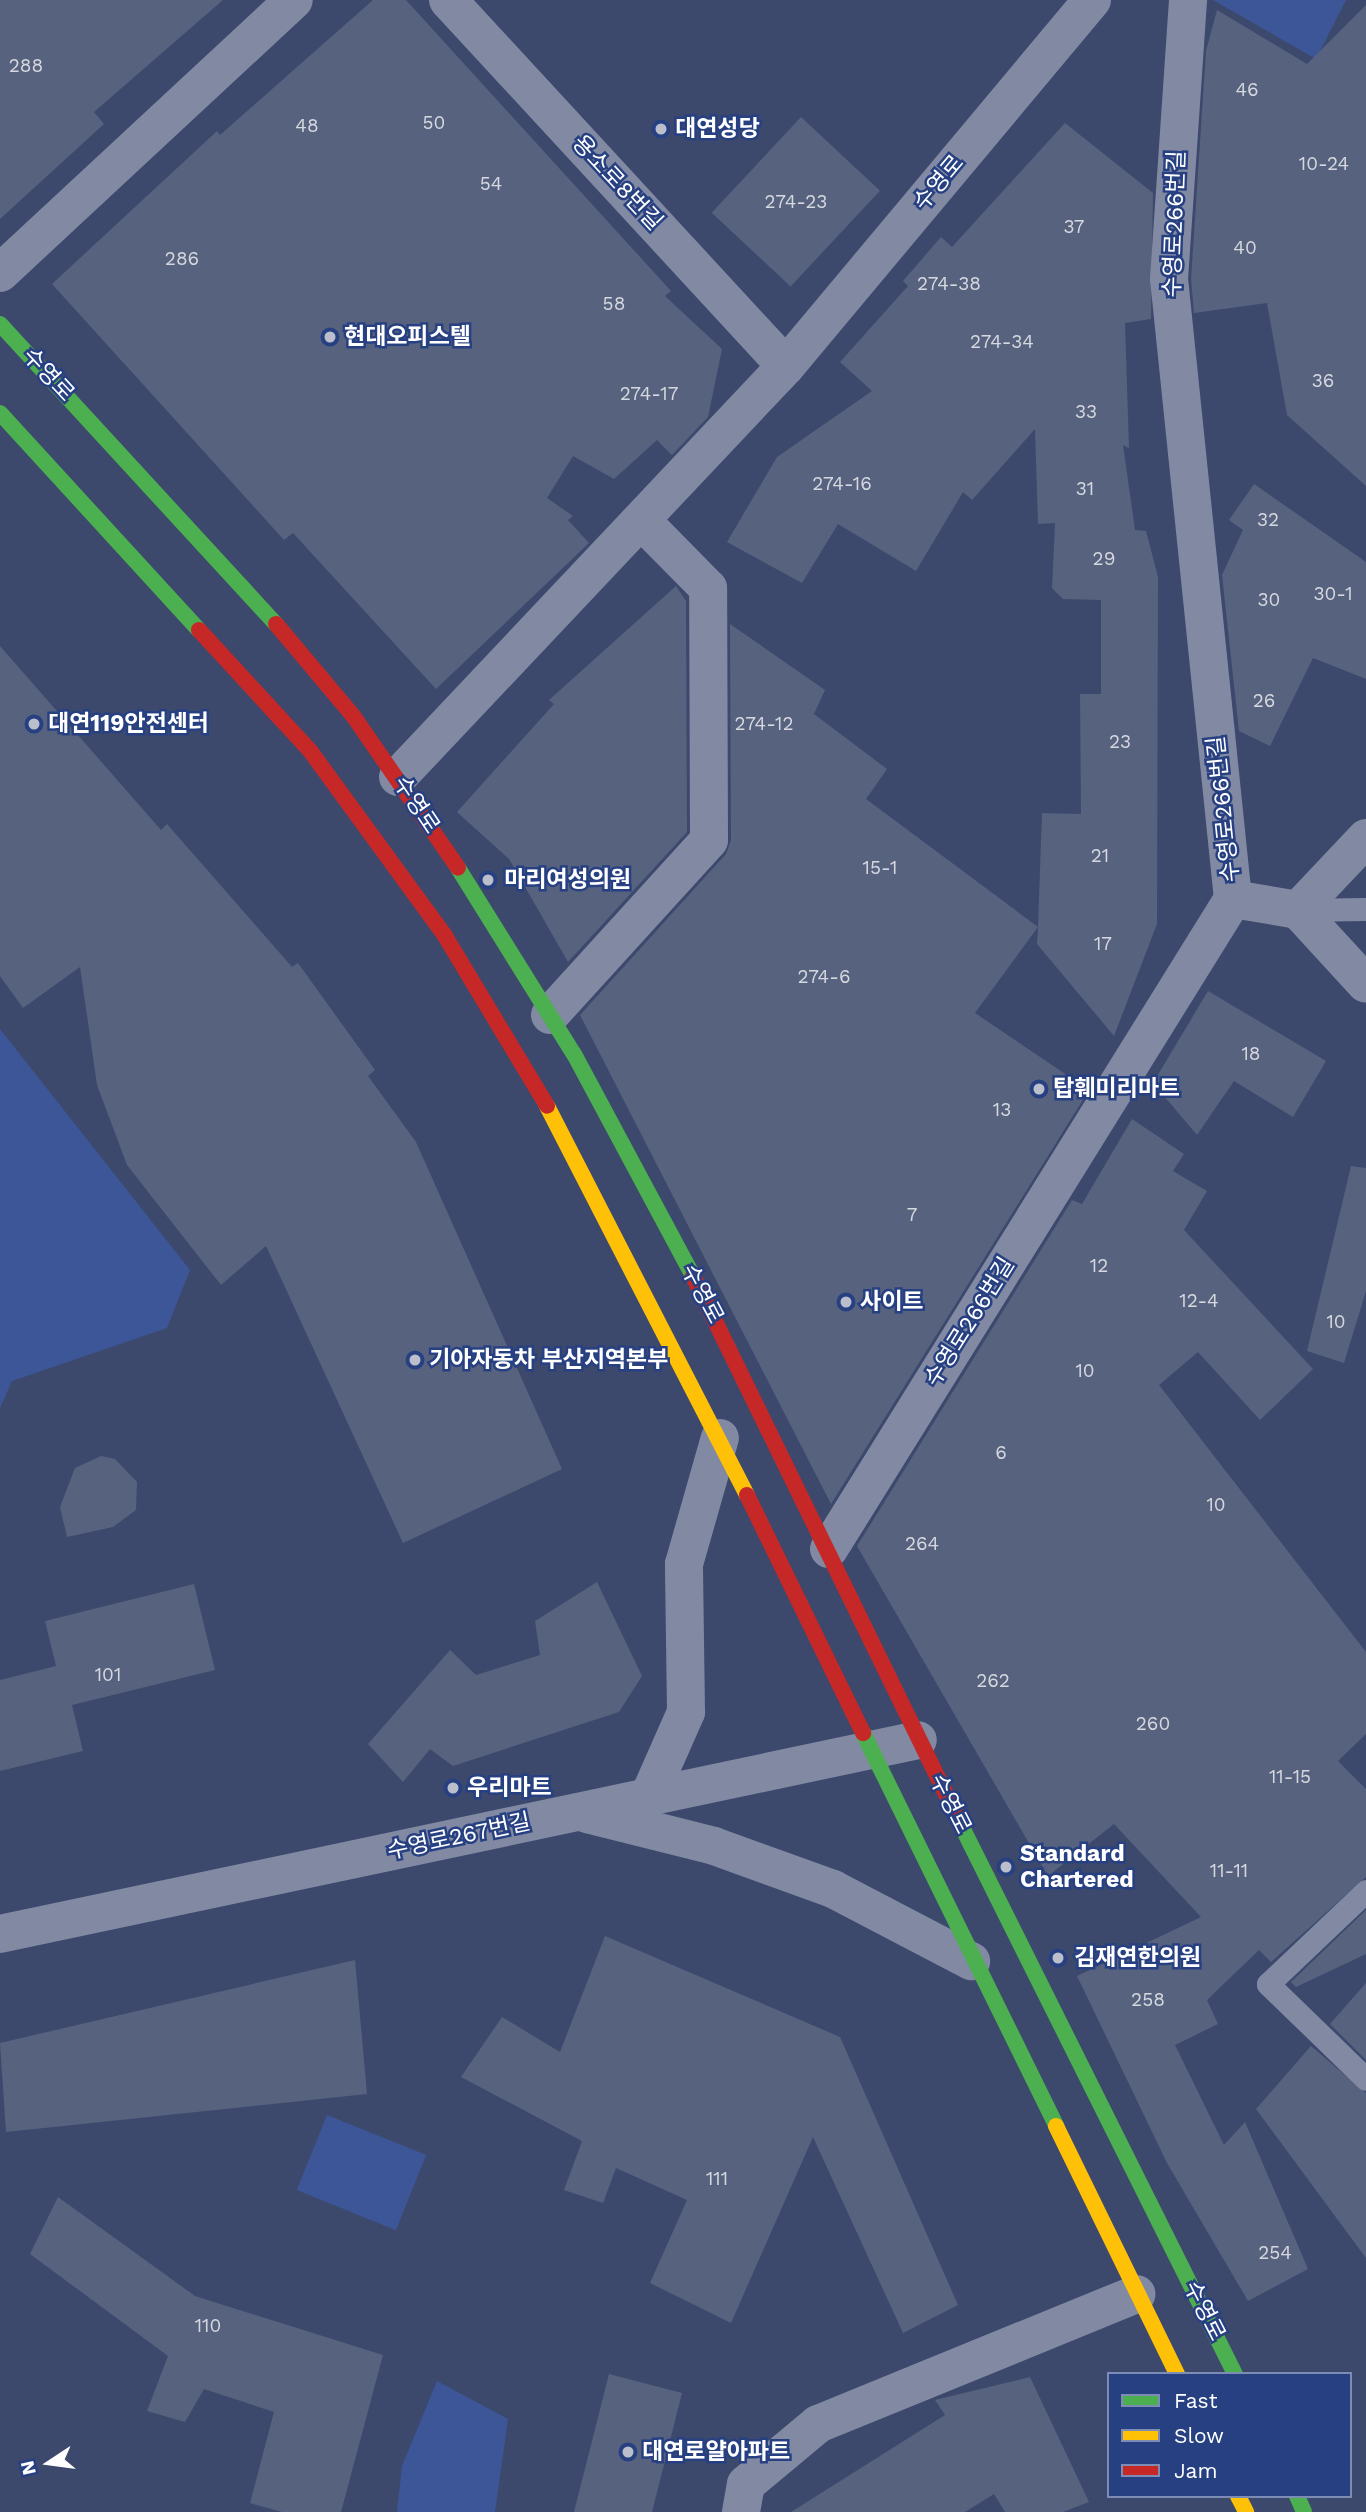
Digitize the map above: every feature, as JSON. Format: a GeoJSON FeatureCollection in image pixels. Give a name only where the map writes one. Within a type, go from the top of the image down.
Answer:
{"type":"FeatureCollection","features":[{"type":"Feature","properties":{"kind":"main road","name":"수영로"},"geometry":{"type":"LineString","coordinates":[[0,324],[278,626],[398,777],[550,1015],[729,1344],[918,1740],[1234,2372]]}},
{"type":"Feature","properties":{"kind":"main road"},"geometry":{"type":"LineString","coordinates":[[0,413],[312,752],[387,851],[522,1059],[720,1438],[867,1750],[1176,2372]]}},
{"type":"Feature","properties":{"kind":"main road"},"geometry":{"type":"LineString","coordinates":[[1288,2512],[1299,2502]]}},
{"type":"Feature","properties":{"kind":"street"},"geometry":{"type":"LineString","coordinates":[[0,273],[294,0]]}},
{"type":"Feature","properties":{"kind":"street","name":"용소로8번길"},"geometry":{"type":"LineString","coordinates":[[448,0],[786,366]]}},
{"type":"Feature","properties":{"kind":"street","name":"수영로"},"geometry":{"type":"LineString","coordinates":[[398,777],[786,366],[1092,0]]}},
{"type":"Feature","properties":{"kind":"street","name":"수영로266번길"},"geometry":{"type":"LineString","coordinates":[[829,1549],[1233,899],[1169,279],[1188,0]]}},
{"type":"Feature","properties":{"kind":"street"},"geometry":{"type":"LineString","coordinates":[[550,1015],[709,840],[708,588],[641,520]]}},
{"type":"Feature","properties":{"kind":"street"},"geometry":{"type":"LineString","coordinates":[[1298,910],[1366,838]]}},
{"type":"Feature","properties":{"kind":"street"},"geometry":{"type":"LineString","coordinates":[[1233,899],[1298,910],[1366,984]]}},
{"type":"Feature","properties":{"kind":"street"},"geometry":{"type":"LineString","coordinates":[[649,1796],[686,1712],[684,1564],[720,1438]]}},
{"type":"Feature","properties":{"kind":"street","name":"수영로267번길"},"geometry":{"type":"LineString","coordinates":[[0,1934],[918,1740]]}},
{"type":"Feature","properties":{"kind":"street"},"geometry":{"type":"LineString","coordinates":[[578,1811],[714,1846],[833,1889],[971,1961]]}},
{"type":"Feature","properties":{"kind":"street"},"geometry":{"type":"LineString","coordinates":[[741,2512],[746,2484],[818,2424],[1137,2294]]}},
{"type":"Feature","properties":{"kind":"lane"},"geometry":{"type":"LineString","coordinates":[[1298,910],[1366,909]]}},
{"type":"Feature","properties":{"kind":"lane"},"geometry":{"type":"LineString","coordinates":[[1366,1891],[1268,1984],[1366,2079]]}},
{"type":"Feature","properties":{"kind":"shaded area"},"geometry":{"type":"Polygon","coordinates":[[[1213,0],[1346,0],[1316,59],[1213,0]]]}},
{"type":"Feature","properties":{"kind":"shaded area"},"geometry":{"type":"Polygon","coordinates":[[[0,1029],[190,1270],[167,1328],[12,1381],[0,1408],[0,1029]]]}},
{"type":"Feature","properties":{"kind":"shaded area"},"geometry":{"type":"Polygon","coordinates":[[[327,2115],[426,2155],[396,2230],[297,2190],[327,2115]]]}},
{"type":"Feature","properties":{"kind":"shaded area"},"geometry":{"type":"Polygon","coordinates":[[[437,2381],[508,2419],[495,2512],[397,2512],[402,2466],[437,2381]]]}},
{"type":"Feature","properties":{"kind":"building"},"geometry":{"type":"Polygon","coordinates":[[[0,0],[223,0],[94,112],[104,124],[0,219],[0,0]]]}},
{"type":"Feature","properties":{"kind":"building"},"geometry":{"type":"Polygon","coordinates":[[[373,0],[406,0],[671,291],[665,296],[722,349],[708,417],[672,455],[657,440],[614,479],[573,456],[547,498],[573,516],[568,520],[589,543],[436,689],[293,533],[284,540],[52,284],[217,131],[220,135],[373,0]]]}},
{"type":"Feature","properties":{"kind":"building"},"geometry":{"type":"Polygon","coordinates":[[[1366,5],[1366,486],[1287,415],[1267,303],[1194,313],[1191,279],[1206,51],[1217,10],[1307,64],[1366,5]]]}},
{"type":"Feature","properties":{"kind":"building"},"geometry":{"type":"Polygon","coordinates":[[[801,117],[880,191],[791,286],[712,213],[801,117]]]}},
{"type":"Feature","properties":{"kind":"building"},"geometry":{"type":"Polygon","coordinates":[[[1065,123],[1153,193],[1151,319],[1125,323],[1129,448],[1123,445],[1135,530],[1146,531],[1158,577],[1157,924],[1114,1036],[1037,944],[1042,813],[1081,814],[1080,694],[1101,694],[1101,600],[1063,599],[1052,588],[1055,523],[1038,524],[1035,429],[972,500],[963,492],[916,571],[838,524],[802,583],[727,542],[777,457],[872,391],[840,362],[908,286],[903,281],[941,237],[952,247],[1065,123]]]}},
{"type":"Feature","properties":{"kind":"building"},"geometry":{"type":"Polygon","coordinates":[[[1254,484],[1366,562],[1366,679],[1313,658],[1270,746],[1239,731],[1222,575],[1243,530],[1229,520],[1254,484]]]}},
{"type":"Feature","properties":{"kind":"building"},"geometry":{"type":"Polygon","coordinates":[[[676,586],[686,601],[687,832],[568,962],[509,859],[457,812],[554,704],[549,700],[676,586]]]}},
{"type":"Feature","properties":{"kind":"building","name":"사이트"},"geometry":{"type":"Polygon","coordinates":[[[730,624],[825,690],[814,714],[887,769],[866,799],[1038,927],[975,1013],[1089,1090],[831,1504],[580,1015],[726,854],[731,840],[730,624]]]}},
{"type":"Feature","properties":{"kind":"building"},"geometry":{"type":"Polygon","coordinates":[[[0,646],[161,830],[167,824],[292,967],[298,963],[375,1070],[368,1076],[416,1142],[562,1469],[403,1543],[266,1246],[221,1285],[127,1165],[97,1085],[80,967],[23,1008],[0,976],[0,646]]]}},
{"type":"Feature","properties":{"kind":"building"},"geometry":{"type":"Polygon","coordinates":[[[1208,991],[1326,1061],[1293,1117],[1234,1081],[1197,1135],[1153,1083],[1208,991]]]}},
{"type":"Feature","properties":{"kind":"building"},"geometry":{"type":"Polygon","coordinates":[[[1132,1119],[1184,1154],[1173,1171],[1207,1191],[1184,1230],[1313,1369],[1260,1420],[1198,1352],[1159,1385],[1366,1652],[1366,1734],[1338,1761],[1366,1789],[1366,1877],[1271,1962],[1259,1950],[1207,2000],[1218,2024],[1175,2045],[1224,2145],[1245,2122],[1308,2269],[1248,2301],[1167,2163],[1077,1976],[1201,1917],[1114,1824],[1048,1876],[857,1546],[1072,1200],[1082,1204],[1132,1119]]]}},
{"type":"Feature","properties":{"kind":"building"},"geometry":{"type":"Polygon","coordinates":[[[1351,1166],[1366,1168],[1366,1291],[1344,1363],[1307,1351],[1351,1166]]]}},
{"type":"Feature","properties":{"kind":"building"},"geometry":{"type":"Polygon","coordinates":[[[101,1456],[115,1459],[137,1482],[136,1510],[113,1527],[67,1537],[60,1507],[75,1468],[101,1456]]]}},
{"type":"Feature","properties":{"kind":"building"},"geometry":{"type":"Polygon","coordinates":[[[597,1582],[642,1676],[619,1712],[453,1766],[430,1749],[403,1782],[368,1744],[450,1650],[476,1675],[540,1655],[535,1621],[597,1582]]]}},
{"type":"Feature","properties":{"kind":"building"},"geometry":{"type":"Polygon","coordinates":[[[194,1584],[215,1670],[72,1705],[83,1751],[0,1771],[0,1680],[56,1666],[45,1621],[194,1584]]]}},
{"type":"Feature","properties":{"kind":"building"},"geometry":{"type":"Polygon","coordinates":[[[1366,1910],[1366,1954],[1296,1987],[1291,1982],[1366,1910]]]}},
{"type":"Feature","properties":{"kind":"building"},"geometry":{"type":"Polygon","coordinates":[[[605,1936],[840,2037],[958,2305],[903,2333],[813,2137],[731,2323],[650,2283],[687,2200],[616,2168],[603,2203],[564,2190],[582,2141],[461,2077],[502,2017],[560,2052],[605,1936]]]}},
{"type":"Feature","properties":{"kind":"building"},"geometry":{"type":"Polygon","coordinates":[[[355,1960],[367,2094],[6,2132],[0,2043],[355,1960]]]}},
{"type":"Feature","properties":{"kind":"building"},"geometry":{"type":"Polygon","coordinates":[[[1366,1983],[1366,2060],[1330,2024],[1366,1983]]]}},
{"type":"Feature","properties":{"kind":"building"},"geometry":{"type":"Polygon","coordinates":[[[1311,2046],[1366,2093],[1366,2258],[1256,2109],[1311,2046]]]}},
{"type":"Feature","properties":{"kind":"building"},"geometry":{"type":"Polygon","coordinates":[[[58,2197],[195,2296],[383,2355],[341,2512],[282,2512],[250,2503],[274,2412],[204,2389],[185,2422],[147,2411],[168,2356],[30,2254],[58,2197]]]}},
{"type":"Feature","properties":{"kind":"building","name":"대연로얄아파트"},"geometry":{"type":"Polygon","coordinates":[[[609,2374],[682,2393],[652,2512],[574,2512],[609,2374]]]}},
{"type":"Feature","properties":{"kind":"building"},"geometry":{"type":"Polygon","coordinates":[[[1030,2377],[1089,2502],[1063,2512],[1005,2512],[994,2494],[965,2512],[791,2512],[945,2415],[935,2400],[1030,2377]]]}},
{"type":"Feature","properties":{"kind":"traffic: fast"},"geometry":{"type":"LineString","coordinates":[[0,324],[276,624]]}},
{"type":"Feature","properties":{"kind":"traffic: fast"},"geometry":{"type":"LineString","coordinates":[[0,413],[199,630]]}},
{"type":"Feature","properties":{"kind":"traffic: fast"},"geometry":{"type":"LineString","coordinates":[[458,868],[574,1054],[693,1276]]}},
{"type":"Feature","properties":{"kind":"traffic: fast"},"geometry":{"type":"LineString","coordinates":[[863,1733],[1056,2126]]}},
{"type":"Feature","properties":{"kind":"traffic: fast"},"geometry":{"type":"LineString","coordinates":[[959,1821],[1234,2372]]}},
{"type":"Feature","properties":{"kind":"traffic: fast"},"geometry":{"type":"LineString","coordinates":[[1298,2498],[1304,2512]]}},
{"type":"Feature","properties":{"kind":"traffic: slow"},"geometry":{"type":"LineString","coordinates":[[547,1106],[747,1495]]}},
{"type":"Feature","properties":{"kind":"traffic: slow"},"geometry":{"type":"LineString","coordinates":[[1056,2126],[1176,2372]]}},
{"type":"Feature","properties":{"kind":"traffic: slow"},"geometry":{"type":"LineString","coordinates":[[1239,2498],[1246,2512]]}},
{"type":"Feature","properties":{"kind":"traffic: jam"},"geometry":{"type":"LineString","coordinates":[[276,624],[354,717],[458,868]]}},
{"type":"Feature","properties":{"kind":"traffic: jam"},"geometry":{"type":"LineString","coordinates":[[199,630],[311,752],[445,936],[547,1106]]}},
{"type":"Feature","properties":{"kind":"traffic: jam"},"geometry":{"type":"LineString","coordinates":[[693,1276],[959,1821]]}},
{"type":"Feature","properties":{"kind":"traffic: jam"},"geometry":{"type":"LineString","coordinates":[[747,1495],[863,1733]]}},
{"type":"Feature","properties":{"kind":"place","name":"대연성당"},"geometry":{"type":"Point","coordinates":[661,129]}},
{"type":"Feature","properties":{"kind":"place","name":"현대오피스텔"},"geometry":{"type":"Point","coordinates":[330,337]}},
{"type":"Feature","properties":{"kind":"place","name":"대연119안전센터"},"geometry":{"type":"Point","coordinates":[34,724]}},
{"type":"Feature","properties":{"kind":"place","name":"마리여성의원"},"geometry":{"type":"Point","coordinates":[488,880]}},
{"type":"Feature","properties":{"kind":"place","name":"탑훼미리마트"},"geometry":{"type":"Point","coordinates":[1039,1089]}},
{"type":"Feature","properties":{"kind":"place","name":"사이트"},"geometry":{"type":"Point","coordinates":[846,1302]}},
{"type":"Feature","properties":{"kind":"place","name":"기아자동차 부산지역본부"},"geometry":{"type":"Point","coordinates":[415,1360]}},
{"type":"Feature","properties":{"kind":"place","name":"우리마트"},"geometry":{"type":"Point","coordinates":[453,1788]}},
{"type":"Feature","properties":{"kind":"place","name":"Standard Chartered"},"geometry":{"type":"Point","coordinates":[1006,1867]}},
{"type":"Feature","properties":{"kind":"place","name":"김재연한의원"},"geometry":{"type":"Point","coordinates":[1058,1958]}},
{"type":"Feature","properties":{"kind":"place","name":"대연로얄아파트"},"geometry":{"type":"Point","coordinates":[628,2452]}}]}
